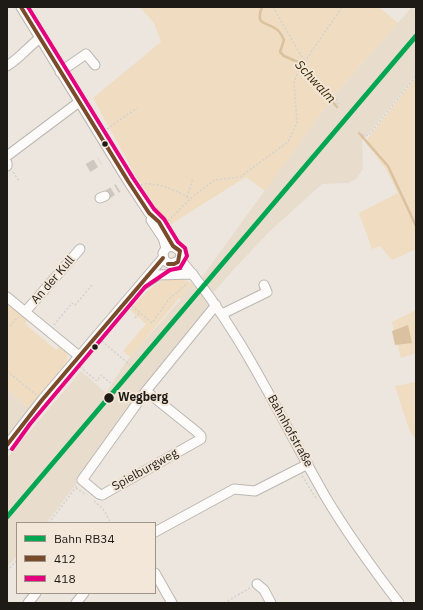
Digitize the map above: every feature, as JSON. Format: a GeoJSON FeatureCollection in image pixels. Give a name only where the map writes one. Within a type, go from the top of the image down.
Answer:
{"type":"FeatureCollection","features":[{"type":"Feature","properties":{"kind":"street","name":"Bahnhofstraße"},"geometry":{"type":"LineString","coordinates":[[21,7],[132,189],[149,213],[163,226],[170,247]]}},
{"type":"Feature","properties":{"kind":"street"},"geometry":{"type":"LineString","coordinates":[[7,66],[21,57],[25,49],[40,38]]}},
{"type":"Feature","properties":{"kind":"street"},"geometry":{"type":"LineString","coordinates":[[60,72],[86,54],[95,65]]}},
{"type":"Feature","properties":{"kind":"street"},"geometry":{"type":"LineString","coordinates":[[7,156],[79,102]]}},
{"type":"Feature","properties":{"kind":"street","name":"Bahnhofstraße"},"geometry":{"type":"LineString","coordinates":[[149,213],[151,220],[162,238],[170,247],[180,251],[180,259],[222,314],[272,397],[335,513],[395,602]]}},
{"type":"Feature","properties":{"kind":"street"},"geometry":{"type":"LineString","coordinates":[[165,261],[163,253],[170,247]]}},
{"type":"Feature","properties":{"kind":"street","name":"An der Kull"},"geometry":{"type":"LineString","coordinates":[[24,311],[80,249]]}},
{"type":"Feature","properties":{"kind":"street"},"geometry":{"type":"LineString","coordinates":[[165,261],[176,263],[180,259]]}},
{"type":"Feature","properties":{"kind":"street"},"geometry":{"type":"LineString","coordinates":[[7,445],[42,400],[140,283],[165,261]]}},
{"type":"Feature","properties":{"kind":"street"},"geometry":{"type":"LineString","coordinates":[[128,298],[143,284],[158,275],[194,276]]}},
{"type":"Feature","properties":{"kind":"street"},"geometry":{"type":"LineString","coordinates":[[222,314],[267,292],[264,285]]}},
{"type":"Feature","properties":{"kind":"street","name":"An der Kull"},"geometry":{"type":"LineString","coordinates":[[7,297],[49,331],[76,359]]}},
{"type":"Feature","properties":{"kind":"street","name":"Spielburgweg"},"geometry":{"type":"LineString","coordinates":[[146,391],[197,432],[201,438],[102,495],[99,494],[82,480],[146,391],[216,305]]}},
{"type":"Feature","properties":{"kind":"street"},"geometry":{"type":"LineString","coordinates":[[156,531],[234,489],[242,488],[249,491],[260,489],[308,464]]}},
{"type":"Feature","properties":{"kind":"street"},"geometry":{"type":"LineString","coordinates":[[156,575],[172,603]]}},
{"type":"Feature","properties":{"kind":"street"},"geometry":{"type":"LineString","coordinates":[[256,584],[264,590],[271,603]]}},
{"type":"Feature","properties":{"kind":"street"},"geometry":{"type":"LineString","coordinates":[[28,603],[35,594]]}},
{"type":"Feature","properties":{"kind":"street"},"geometry":{"type":"LineString","coordinates":[[76,603],[83,594]]}},
{"type":"Feature","properties":{"kind":"path"},"geometry":{"type":"LineString","coordinates":[[273,7],[303,62],[337,100],[338,107]]}},
{"type":"Feature","properties":{"kind":"path"},"geometry":{"type":"LineString","coordinates":[[163,226],[190,199],[214,180],[240,177],[288,142],[296,123],[294,82],[298,70],[342,7]]}},
{"type":"Feature","properties":{"kind":"path"},"geometry":{"type":"LineString","coordinates":[[359,132],[365,136],[369,135],[416,76]]}},
{"type":"Feature","properties":{"kind":"path"},"geometry":{"type":"LineString","coordinates":[[98,134],[137,108]]}},
{"type":"Feature","properties":{"kind":"path"},"geometry":{"type":"LineString","coordinates":[[8,166],[19,180]]}},
{"type":"Feature","properties":{"kind":"path"},"geometry":{"type":"LineString","coordinates":[[187,197],[192,178]]}},
{"type":"Feature","properties":{"kind":"path"},"geometry":{"type":"LineString","coordinates":[[132,189],[144,184],[162,186],[190,199]]}},
{"type":"Feature","properties":{"kind":"path"},"geometry":{"type":"LineString","coordinates":[[128,298],[152,323],[169,299],[194,276]]}},
{"type":"Feature","properties":{"kind":"path"},"geometry":{"type":"LineString","coordinates":[[49,331],[72,303],[75,305],[93,284]]}},
{"type":"Feature","properties":{"kind":"path"},"geometry":{"type":"LineString","coordinates":[[7,329],[24,311]]}},
{"type":"Feature","properties":{"kind":"path"},"geometry":{"type":"LineString","coordinates":[[135,318],[140,312]]}},
{"type":"Feature","properties":{"kind":"path"},"geometry":{"type":"LineString","coordinates":[[96,336],[130,364]]}},
{"type":"Feature","properties":{"kind":"path"},"geometry":{"type":"LineString","coordinates":[[76,359],[96,381],[101,375],[113,384]]}},
{"type":"Feature","properties":{"kind":"path"},"geometry":{"type":"LineString","coordinates":[[7,371],[42,400]]}},
{"type":"Feature","properties":{"kind":"path"},"geometry":{"type":"LineString","coordinates":[[50,522],[76,488],[87,496]]}},
{"type":"Feature","properties":{"kind":"path"},"geometry":{"type":"LineString","coordinates":[[93,501],[103,509],[110,522]]}},
{"type":"Feature","properties":{"kind":"path"},"geometry":{"type":"LineString","coordinates":[[7,571],[16,561]]}},
{"type":"Feature","properties":{"kind":"path"},"geometry":{"type":"LineString","coordinates":[[224,603],[256,584]]}},
{"type":"Feature","properties":{"kind":"shaded area"},"geometry":{"type":"Polygon","coordinates":[[[140,7],[379,7],[398,23],[334,95],[265,191],[246,177],[168,226],[136,176],[93,98],[161,42],[154,23],[140,7]]]}},
{"type":"Feature","properties":{"kind":"shaded area"},"geometry":{"type":"Polygon","coordinates":[[[412,7],[416,11],[416,75],[362,142],[363,169],[356,179],[348,183],[322,184],[269,232],[235,268],[206,301],[211,307],[47,522],[16,522],[16,557],[7,567],[7,458],[81,371],[106,393],[127,360],[181,299],[178,298],[192,283],[194,286],[202,277],[334,95],[412,7]]]}},
{"type":"Feature","properties":{"kind":"shaded area"},"geometry":{"type":"Polygon","coordinates":[[[416,77],[416,249],[392,260],[380,246],[372,249],[359,213],[398,193],[386,169],[365,142],[416,77]]]}},
{"type":"Feature","properties":{"kind":"shaded area"},"geometry":{"type":"Polygon","coordinates":[[[173,278],[182,279],[192,283],[130,357],[123,351],[146,324],[130,310],[154,286],[160,282],[173,278]]]}},
{"type":"Feature","properties":{"kind":"shaded area"},"geometry":{"type":"Polygon","coordinates":[[[7,301],[28,319],[25,324],[56,350],[60,346],[67,355],[67,362],[29,408],[7,389],[7,301]]]}},
{"type":"Feature","properties":{"kind":"shaded area"},"geometry":{"type":"Polygon","coordinates":[[[416,310],[416,353],[401,358],[392,322],[416,310]]]}},
{"type":"Feature","properties":{"kind":"shaded area"},"geometry":{"type":"Polygon","coordinates":[[[408,325],[412,343],[395,345],[392,331],[408,325]]]}},
{"type":"Feature","properties":{"kind":"shaded area"},"geometry":{"type":"Polygon","coordinates":[[[416,382],[416,440],[409,429],[395,386],[416,382]]]}},
{"type":"Feature","properties":{"kind":"shaded area"},"geometry":{"type":"Polygon","coordinates":[[[7,389],[29,408],[7,436],[7,389]]]}},
{"type":"Feature","properties":{"kind":"waterway","name":"Schwalm"},"geometry":{"type":"LineString","coordinates":[[262,7],[260,20],[277,30],[284,40],[280,52],[284,56],[298,62],[337,107]]}},
{"type":"Feature","properties":{"kind":"waterway","name":"Schwalm"},"geometry":{"type":"LineString","coordinates":[[359,133],[388,166],[416,226]]}},
{"type":"Feature","properties":{"kind":"tunnel"},"geometry":{"type":"LineString","coordinates":[[88,168],[100,161]]}},
{"type":"Feature","properties":{"kind":"tunnel"},"geometry":{"type":"LineString","coordinates":[[105,196],[118,188]]}},
{"type":"Feature","properties":{"kind":"rail line","name":"RB34"},"geometry":{"type":"LineString","coordinates":[[7,517],[416,36]]}},
{"type":"Feature","properties":{"kind":"transit line","name":"412"},"geometry":{"type":"LineString","coordinates":[[21,7],[128,181],[149,213],[159,222],[173,246],[180,251],[178,262],[168,264]]}},
{"type":"Feature","properties":{"kind":"transit line","name":"418"},"geometry":{"type":"LineString","coordinates":[[12,449],[30,424],[145,287],[170,270],[180,268],[187,256],[185,248],[178,242],[164,219],[154,209],[133,178],[28,7]]}},
{"type":"Feature","properties":{"kind":"transit line","name":"412"},"geometry":{"type":"LineString","coordinates":[[7,445],[42,400],[163,258]]}},
{"type":"Feature","properties":{"kind":"place","name":"Wegberg"},"geometry":{"type":"Point","coordinates":[109,398]}}]}
